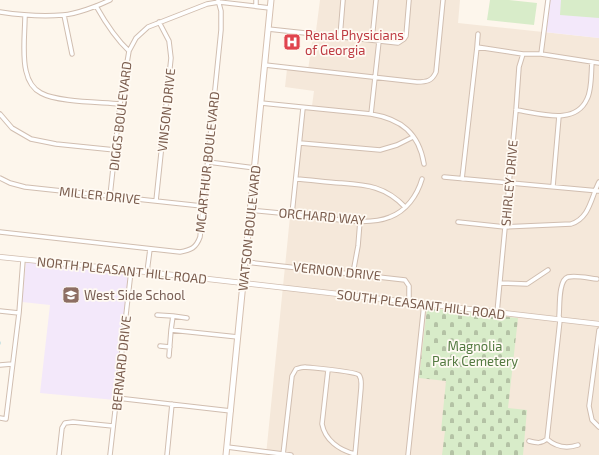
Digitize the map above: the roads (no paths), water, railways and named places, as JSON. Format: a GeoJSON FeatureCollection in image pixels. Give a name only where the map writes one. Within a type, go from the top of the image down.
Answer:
{"type":"FeatureCollection","features":[{"type":"Feature","properties":{"kind":"main road","name":"WATSON BOULEVARD"},"geometry":{"type":"LineString","coordinates":[[226,455],[271,0]]}},
{"type":"Feature","properties":{"kind":"street"},"geometry":{"type":"LineString","coordinates":[[0,12],[24,15],[64,16],[110,0]]}},
{"type":"Feature","properties":{"kind":"street"},"geometry":{"type":"LineString","coordinates":[[256,0],[256,6]]}},
{"type":"Feature","properties":{"kind":"street"},"geometry":{"type":"LineString","coordinates":[[340,37],[344,0]]}},
{"type":"Feature","properties":{"kind":"street"},"geometry":{"type":"LineString","coordinates":[[372,40],[376,0]]}},
{"type":"Feature","properties":{"kind":"street"},"geometry":{"type":"LineString","coordinates":[[268,29],[394,43],[401,42],[406,36],[409,0]]}},
{"type":"Feature","properties":{"kind":"street"},"geometry":{"type":"LineString","coordinates":[[265,65],[426,82],[434,78],[436,72],[443,0]]}},
{"type":"Feature","properties":{"kind":"street"},"geometry":{"type":"LineString","coordinates":[[541,54],[548,0]]}},
{"type":"Feature","properties":{"kind":"street","name":"DIGGS BOULEVARD"},"geometry":{"type":"LineString","coordinates":[[110,196],[120,104],[128,51],[136,38],[144,30],[159,22],[197,7],[218,1],[270,8]]}},
{"type":"Feature","properties":{"kind":"street","name":"MCARTHUR BOULEVARD"},"geometry":{"type":"LineString","coordinates":[[0,232],[180,252],[189,250],[197,245],[200,237],[221,30],[221,11],[218,1]]}},
{"type":"Feature","properties":{"kind":"street"},"geometry":{"type":"LineString","coordinates":[[96,6],[104,21],[120,43],[128,51]]}},
{"type":"Feature","properties":{"kind":"street"},"geometry":{"type":"LineString","coordinates":[[24,15],[26,70],[30,83],[35,88],[40,92],[54,98],[120,104]]}},
{"type":"Feature","properties":{"kind":"street"},"geometry":{"type":"LineString","coordinates":[[64,16],[72,54]]}},
{"type":"Feature","properties":{"kind":"street","name":"VINSON DRIVE"},"geometry":{"type":"LineString","coordinates":[[156,201],[171,58],[169,41],[159,22]]}},
{"type":"Feature","properties":{"kind":"street"},"geometry":{"type":"LineString","coordinates":[[462,179],[478,47],[478,34]]}},
{"type":"Feature","properties":{"kind":"street"},"geometry":{"type":"LineString","coordinates":[[371,114],[378,41]]}},
{"type":"Feature","properties":{"kind":"street"},"geometry":{"type":"LineString","coordinates":[[478,47],[522,54],[541,54],[599,63]]}},
{"type":"Feature","properties":{"kind":"street","name":"SHIRLEY DRIVE"},"geometry":{"type":"LineString","coordinates":[[497,313],[519,67],[522,54]]}},
{"type":"Feature","properties":{"kind":"street"},"geometry":{"type":"LineString","coordinates":[[516,110],[559,116],[571,115],[579,110],[584,104],[589,93],[592,62]]}},
{"type":"Feature","properties":{"kind":"street"},"geometry":{"type":"LineString","coordinates":[[261,103],[388,117],[405,128],[413,137],[420,149],[424,164]]}},
{"type":"Feature","properties":{"kind":"street"},"geometry":{"type":"LineString","coordinates":[[292,214],[303,108]]}},
{"type":"Feature","properties":{"kind":"street"},"geometry":{"type":"LineString","coordinates":[[0,114],[12,128],[31,139],[56,144],[115,150]]}},
{"type":"Feature","properties":{"kind":"street"},"geometry":{"type":"LineString","coordinates":[[552,186],[559,116]]}},
{"type":"Feature","properties":{"kind":"street"},"geometry":{"type":"LineString","coordinates":[[300,143],[380,150],[397,145],[413,137]]}},
{"type":"Feature","properties":{"kind":"street"},"geometry":{"type":"LineString","coordinates":[[208,162],[255,168]]}},
{"type":"Feature","properties":{"kind":"street"},"geometry":{"type":"LineString","coordinates":[[444,177],[597,190]]}},
{"type":"Feature","properties":{"kind":"street","name":"MILLER DRIVE"},"geometry":{"type":"LineString","coordinates":[[0,178],[10,183],[25,187],[202,206]]}},
{"type":"Feature","properties":{"kind":"street"},"geometry":{"type":"LineString","coordinates":[[296,179],[370,185],[389,193],[398,199],[405,207]]}},
{"type":"Feature","properties":{"kind":"street","name":"ORCHARD WAY"},"geometry":{"type":"LineString","coordinates":[[250,210],[344,220],[374,221],[396,215],[414,198],[422,179]]}},
{"type":"Feature","properties":{"kind":"street"},"geometry":{"type":"LineString","coordinates":[[458,222],[505,227],[572,224],[583,217],[588,210],[599,182]]}},
{"type":"Feature","properties":{"kind":"street"},"geometry":{"type":"LineString","coordinates":[[353,273],[358,246],[360,221]]}},
{"type":"Feature","properties":{"kind":"street"},"geometry":{"type":"LineString","coordinates":[[147,272],[150,249]]}},
{"type":"Feature","properties":{"kind":"street","name":"NORTH PLEASANT HILL ROAD"},"geometry":{"type":"LineString","coordinates":[[0,258],[243,283]]}},
{"type":"Feature","properties":{"kind":"street"},"geometry":{"type":"LineString","coordinates":[[0,418],[6,419],[19,313],[23,260]]}},
{"type":"Feature","properties":{"kind":"street","name":"VERNON DRIVE"},"geometry":{"type":"LineString","coordinates":[[246,262],[405,280],[409,286],[409,301]]}},
{"type":"Feature","properties":{"kind":"street"},"geometry":{"type":"LineString","coordinates":[[500,283],[527,284],[548,270]]}},
{"type":"Feature","properties":{"kind":"street","name":"BERNARD DRIVE"},"geometry":{"type":"LineString","coordinates":[[110,455],[131,271]]}},
{"type":"Feature","properties":{"kind":"street"},"geometry":{"type":"LineString","coordinates":[[547,439],[560,320],[560,296],[563,281],[566,278],[574,277],[597,279]]}},
{"type":"Feature","properties":{"kind":"street","name":"SOUTH PLEASANT HILL ROAD"},"geometry":{"type":"LineString","coordinates":[[243,283],[599,324]]}},
{"type":"Feature","properties":{"kind":"street"},"geometry":{"type":"LineString","coordinates":[[408,455],[424,304]]}},
{"type":"Feature","properties":{"kind":"street"},"geometry":{"type":"LineString","coordinates":[[0,311],[19,313]]}},
{"type":"Feature","properties":{"kind":"street"},"geometry":{"type":"LineString","coordinates":[[157,315],[187,318]]}},
{"type":"Feature","properties":{"kind":"street"},"geometry":{"type":"LineString","coordinates":[[169,356],[173,316]]}},
{"type":"Feature","properties":{"kind":"street"},"geometry":{"type":"LineString","coordinates":[[171,330],[238,337]]}},
{"type":"Feature","properties":{"kind":"street"},"geometry":{"type":"LineString","coordinates":[[599,330],[589,406],[592,420],[599,427]]}},
{"type":"Feature","properties":{"kind":"street"},"geometry":{"type":"LineString","coordinates":[[160,346],[170,347]]}},
{"type":"Feature","properties":{"kind":"street"},"geometry":{"type":"LineString","coordinates":[[0,366],[12,364]]}},
{"type":"Feature","properties":{"kind":"street"},"geometry":{"type":"LineString","coordinates":[[284,454],[290,384],[296,369],[304,367],[345,371],[355,373],[359,376],[361,380],[361,388],[355,454],[343,451],[324,431],[322,424],[328,370]]}},
{"type":"Feature","properties":{"kind":"street"},"geometry":{"type":"LineString","coordinates":[[117,398],[230,411]]}},
{"type":"Feature","properties":{"kind":"street"},"geometry":{"type":"LineString","coordinates":[[167,455],[172,404]]}},
{"type":"Feature","properties":{"kind":"street"},"geometry":{"type":"LineString","coordinates":[[59,455],[62,428],[65,423],[73,422],[114,426]]}},
{"type":"Feature","properties":{"kind":"street"},"geometry":{"type":"LineString","coordinates":[[529,441],[538,443],[547,439]]}},
{"type":"Feature","properties":{"kind":"street"},"geometry":{"type":"LineString","coordinates":[[547,439],[554,445],[565,447],[578,445]]}},
{"type":"Feature","properties":{"kind":"street"},"geometry":{"type":"LineString","coordinates":[[226,447],[291,455]]}},
{"type":"Feature","properties":{"kind":"place","name":"Renal Physicians of Georgia"},"geometry":{"type":"Point","coordinates":[292,42]}},
{"type":"Feature","properties":{"kind":"place","name":"West Side School"},"geometry":{"type":"Point","coordinates":[71,295]}},
{"type":"Feature","properties":{"kind":"park label","name":"Magnolia Park Cemetery"},"geometry":{"type":"Point","coordinates":[475,354]}}]}
